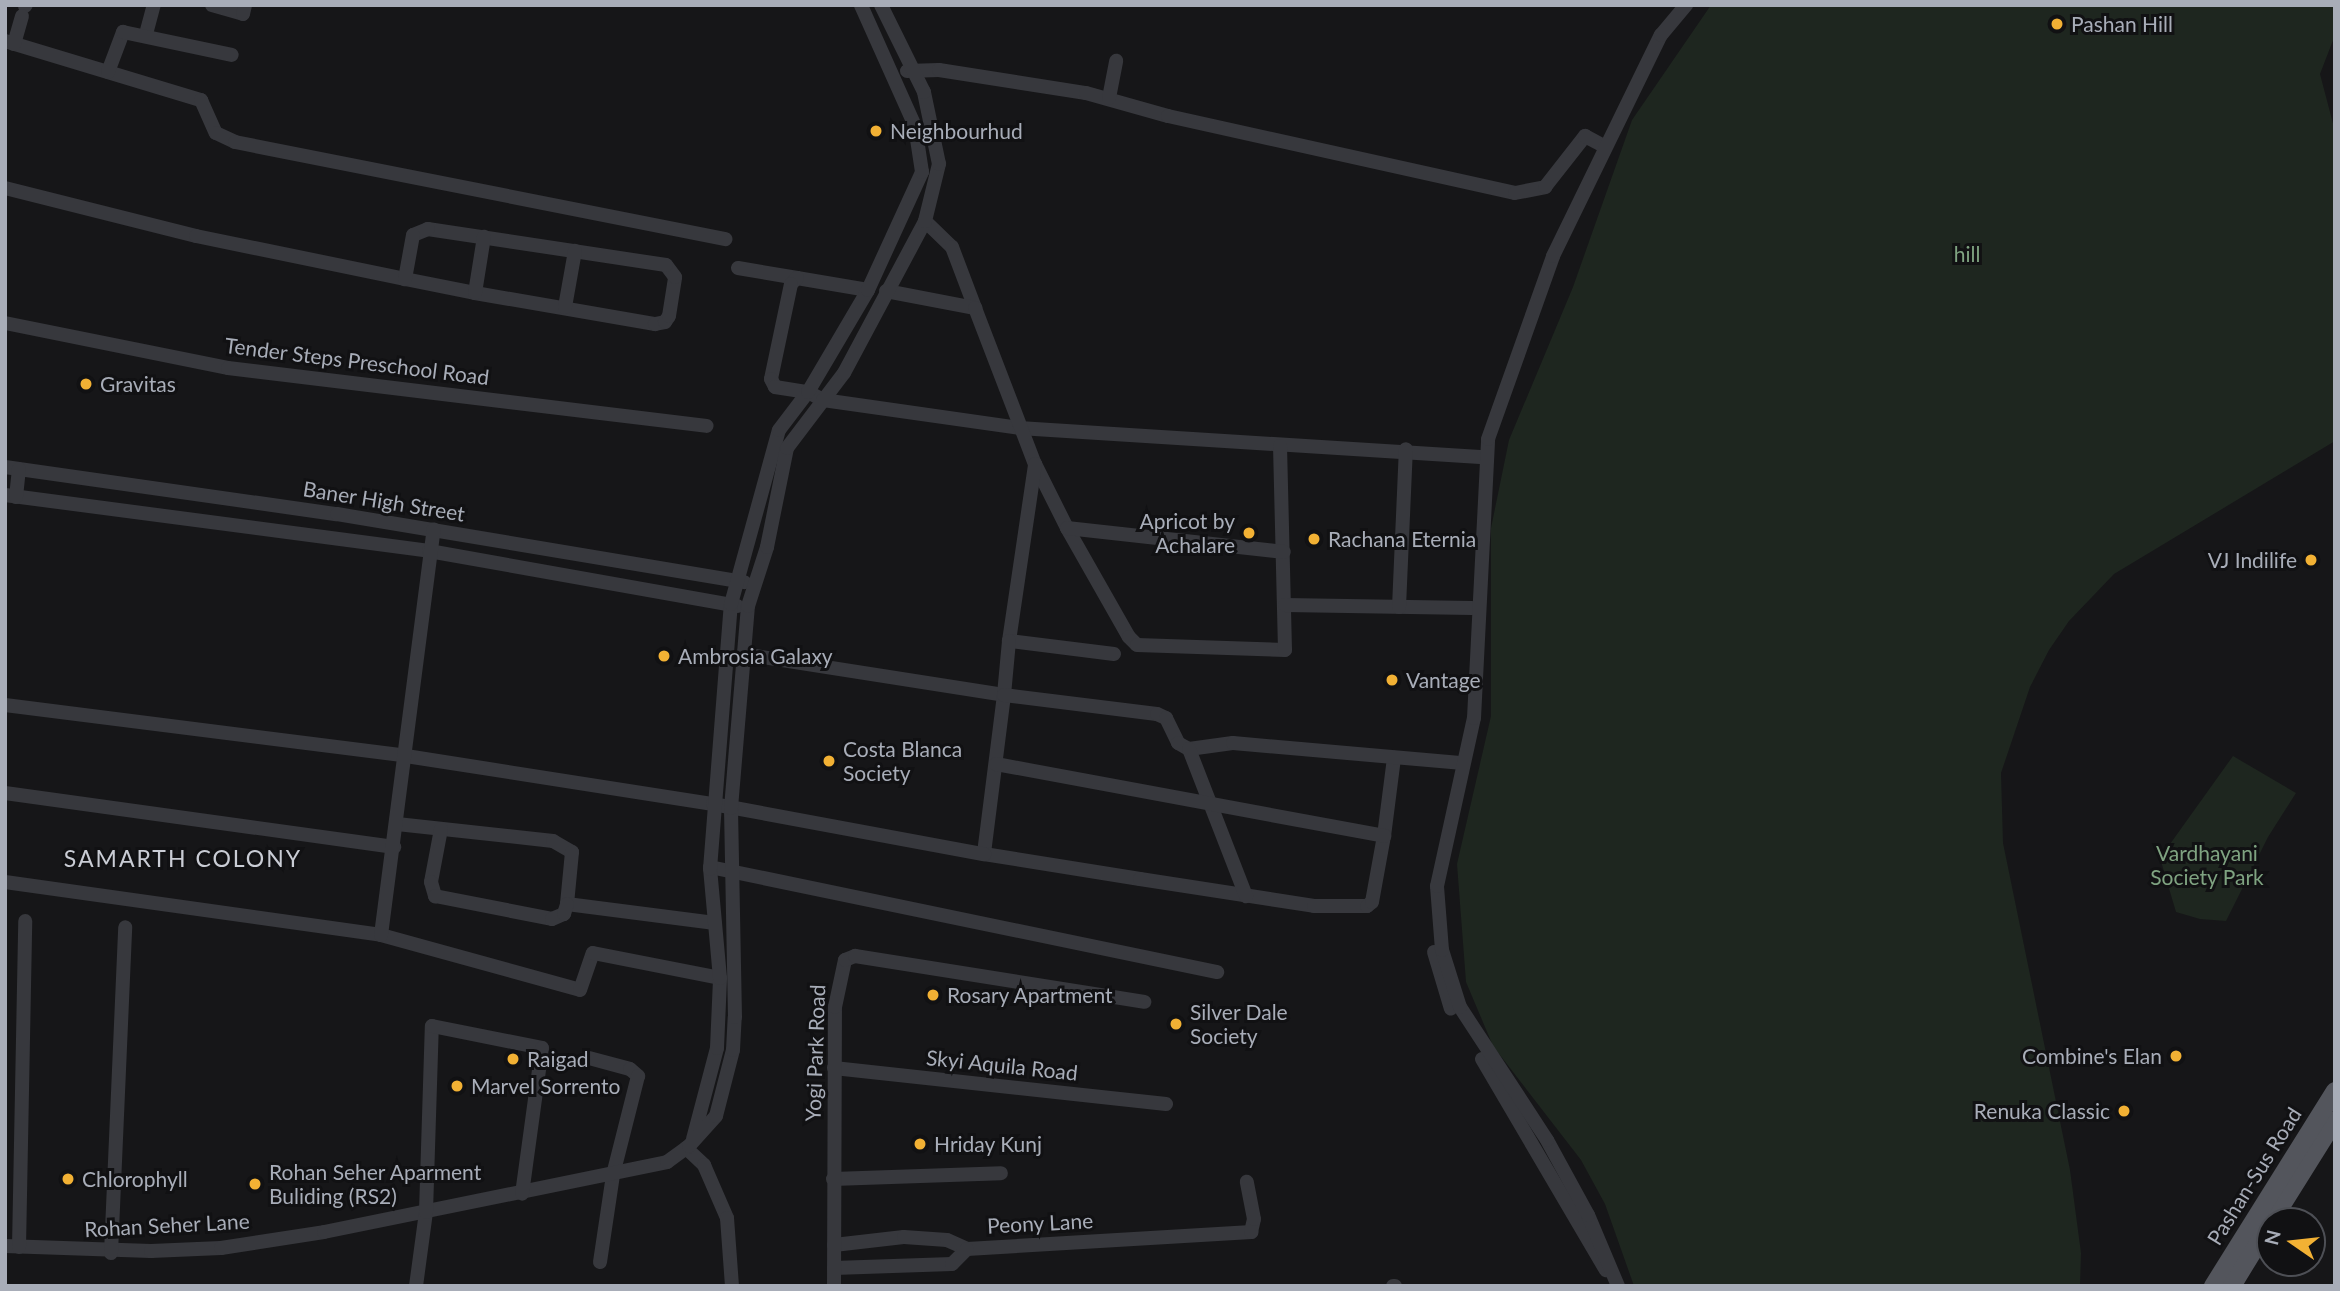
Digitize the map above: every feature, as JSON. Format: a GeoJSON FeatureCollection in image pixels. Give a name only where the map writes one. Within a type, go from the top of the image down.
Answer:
{"type":"FeatureCollection","features":[{"type":"Feature","properties":{"kind":"main road","name":"Pashan-Sus Road"},"geometry":{"type":"LineString","coordinates":[[2213,1286],[2335,1091]]}},
{"type":"Feature","properties":{"kind":"main road","name":"Pashan-Sus Road"},"geometry":{"type":"LineString","coordinates":[[2281,1207],[2335,1120]]}},
{"type":"Feature","properties":{"kind":"main road","name":"Pashan-Sus Road"},"geometry":{"type":"LineString","coordinates":[[2232,1286],[2256,1247]]}},
{"type":"Feature","properties":{"kind":"street"},"geometry":{"type":"LineString","coordinates":[[146,34],[154,5]]}},
{"type":"Feature","properties":{"kind":"street"},"geometry":{"type":"LineString","coordinates":[[212,5],[243,13],[245,5]]}},
{"type":"Feature","properties":{"kind":"street"},"geometry":{"type":"LineString","coordinates":[[732,1286],[727,1218],[705,1165],[690,1144],[717,1048],[720,978],[710,867],[731,604],[779,430],[808,392],[868,290],[911,206],[922,172],[915,126],[897,76],[861,5]]}},
{"type":"Feature","properties":{"kind":"street","name":"Rohan Seher Lane"},"geometry":{"type":"LineString","coordinates":[[12,1247],[111,1253],[221,1248],[426,1212],[667,1162],[690,1144],[716,1116],[733,1050],[731,808],[748,608],[788,448],[844,373],[925,221],[939,164],[915,68],[881,5]]}},
{"type":"Feature","properties":{"kind":"street"},"geometry":{"type":"LineString","coordinates":[[1616,1282],[1547,1140],[1468,1024],[1442,950],[1437,886],[1474,718],[1484,459],[1536,297],[1604,146],[1661,35],[1686,5]]}},
{"type":"Feature","properties":{"kind":"street"},"geometry":{"type":"LineString","coordinates":[[24,9],[9,43],[201,100],[216,133],[235,142],[725,239]]}},
{"type":"Feature","properties":{"kind":"street"},"geometry":{"type":"LineString","coordinates":[[108,72],[123,32],[146,34],[232,55]]}},
{"type":"Feature","properties":{"kind":"street"},"geometry":{"type":"LineString","coordinates":[[1109,98],[1116,61]]}},
{"type":"Feature","properties":{"kind":"street"},"geometry":{"type":"LineString","coordinates":[[897,76],[915,68],[1109,98],[1168,116],[1515,193],[1545,187],[1585,136],[1604,146]]}},
{"type":"Feature","properties":{"kind":"street"},"geometry":{"type":"LineString","coordinates":[[5,188],[195,236],[405,279],[475,293],[655,324],[665,322],[669,316],[672,269],[575,251],[419,230],[413,235],[405,279]]}},
{"type":"Feature","properties":{"kind":"street"},"geometry":{"type":"LineString","coordinates":[[925,221],[952,247],[1035,464],[1066,528],[1129,638],[1137,645],[1279,651],[1286,643],[1280,446]]}},
{"type":"Feature","properties":{"kind":"street"},"geometry":{"type":"LineString","coordinates":[[475,293],[484,237]]}},
{"type":"Feature","properties":{"kind":"street"},"geometry":{"type":"LineString","coordinates":[[565,307],[575,251]]}},
{"type":"Feature","properties":{"kind":"street"},"geometry":{"type":"LineString","coordinates":[[738,268],[868,290]]}},
{"type":"Feature","properties":{"kind":"street"},"geometry":{"type":"LineString","coordinates":[[797,278],[791,284],[771,379],[775,387],[808,392],[823,400],[1019,428],[1096,430],[1280,446],[1406,449],[1484,459]]}},
{"type":"Feature","properties":{"kind":"street"},"geometry":{"type":"LineString","coordinates":[[886,291],[975,309]]}},
{"type":"Feature","properties":{"kind":"street","name":"Tender Steps Preschool Road"},"geometry":{"type":"LineString","coordinates":[[5,323],[228,368],[706,426]]}},
{"type":"Feature","properties":{"kind":"street"},"geometry":{"type":"LineString","coordinates":[[1399,607],[1406,449]]}},
{"type":"Feature","properties":{"kind":"street"},"geometry":{"type":"LineString","coordinates":[[1484,459],[1477,467],[1467,725],[1432,876],[1433,944],[1439,978],[1452,1011],[1560,1187],[1599,1265],[1616,1282]]}},
{"type":"Feature","properties":{"kind":"street"},"geometry":{"type":"LineString","coordinates":[[984,854],[1009,641],[1035,464]]}},
{"type":"Feature","properties":{"kind":"street"},"geometry":{"type":"LineString","coordinates":[[10,496],[12,468]]}},
{"type":"Feature","properties":{"kind":"street","name":"Baner High Street"},"geometry":{"type":"LineString","coordinates":[[12,468],[433,529],[755,584]]}},
{"type":"Feature","properties":{"kind":"street"},"geometry":{"type":"LineString","coordinates":[[763,486],[780,480]]}},
{"type":"Feature","properties":{"kind":"street","name":"Baner High Street"},"geometry":{"type":"LineString","coordinates":[[10,496],[429,551],[748,608]]}},
{"type":"Feature","properties":{"kind":"street"},"geometry":{"type":"LineString","coordinates":[[1066,528],[1284,552]]}},
{"type":"Feature","properties":{"kind":"street"},"geometry":{"type":"LineString","coordinates":[[382,935],[433,529]]}},
{"type":"Feature","properties":{"kind":"street"},"geometry":{"type":"LineString","coordinates":[[1285,605],[1472,608]]}},
{"type":"Feature","properties":{"kind":"street"},"geometry":{"type":"LineString","coordinates":[[1009,641],[1114,654]]}},
{"type":"Feature","properties":{"kind":"street"},"geometry":{"type":"LineString","coordinates":[[743,653],[1004,695],[1157,714],[1166,718],[1178,743],[1189,748],[1233,743],[1460,763]]}},
{"type":"Feature","properties":{"kind":"street"},"geometry":{"type":"LineString","coordinates":[[5,705],[406,756],[713,804],[984,854],[1246,896],[1360,909],[1372,902],[1394,758]]}},
{"type":"Feature","properties":{"kind":"street"},"geometry":{"type":"LineString","coordinates":[[1189,748],[1246,896]]}},
{"type":"Feature","properties":{"kind":"street"},"geometry":{"type":"LineString","coordinates":[[996,764],[1384,836]]}},
{"type":"Feature","properties":{"kind":"street"},"geometry":{"type":"LineString","coordinates":[[5,793],[394,847]]}},
{"type":"Feature","properties":{"kind":"street"},"geometry":{"type":"LineString","coordinates":[[397,824],[440,829],[566,845],[572,852],[564,914],[552,919],[435,895],[431,882],[440,829]]}},
{"type":"Feature","properties":{"kind":"street"},"geometry":{"type":"LineString","coordinates":[[710,867],[1217,972]]}},
{"type":"Feature","properties":{"kind":"street"},"geometry":{"type":"LineString","coordinates":[[5,882],[382,935],[580,990],[593,953],[720,978]]}},
{"type":"Feature","properties":{"kind":"street"},"geometry":{"type":"LineString","coordinates":[[567,904],[715,923]]}},
{"type":"Feature","properties":{"kind":"street"},"geometry":{"type":"LineString","coordinates":[[12,1247],[24,921]]}},
{"type":"Feature","properties":{"kind":"street"},"geometry":{"type":"LineString","coordinates":[[111,1253],[125,927]]}},
{"type":"Feature","properties":{"kind":"street","name":"Yogi Park Road"},"geometry":{"type":"LineString","coordinates":[[834,1286],[834,1068],[841,964],[849,956],[1144,1002]]}},
{"type":"Feature","properties":{"kind":"street"},"geometry":{"type":"LineString","coordinates":[[416,1286],[426,1212],[432,1026],[542,1048],[522,1194]]}},
{"type":"Feature","properties":{"kind":"street"},"geometry":{"type":"LineString","coordinates":[[589,1058],[630,1069],[638,1076],[613,1175],[600,1262]]}},
{"type":"Feature","properties":{"kind":"street","name":"Skyi Aquila Road"},"geometry":{"type":"LineString","coordinates":[[834,1068],[1166,1104]]}},
{"type":"Feature","properties":{"kind":"street"},"geometry":{"type":"LineString","coordinates":[[833,1179],[1001,1173]]}},
{"type":"Feature","properties":{"kind":"street","name":"Peony Lane"},"geometry":{"type":"LineString","coordinates":[[834,1245],[904,1237],[947,1240],[967,1249],[1251,1232],[1247,1182]]}},
{"type":"Feature","properties":{"kind":"street"},"geometry":{"type":"LineString","coordinates":[[834,1268],[952,1264],[967,1249]]}},
{"type":"Feature","properties":{"kind":"green space","name":"hill"},"geometry":{"type":"Polygon","coordinates":[[[1711,5],[2335,5],[2335,35],[2320,74],[2335,131],[2335,441],[2114,574],[2069,621],[2049,650],[2030,687],[2001,773],[2003,843],[2070,1170],[2081,1253],[2080,1286],[1634,1286],[1605,1204],[1581,1160],[1493,1046],[1466,982],[1457,864],[1491,716],[1491,528],[1509,440],[1573,287],[1632,120],[1711,5]]]}},
{"type":"Feature","properties":{"kind":"green space","name":"Vardhayani Society Park"},"geometry":{"type":"Polygon","coordinates":[[[2233,756],[2296,793],[2268,837],[2226,921],[2200,919],[2176,912],[2160,858],[2233,756]]]}},
{"type":"Feature","properties":{"kind":"place","name":"Pashan Hill"},"geometry":{"type":"Point","coordinates":[2057,24]}},
{"type":"Feature","properties":{"kind":"place","name":"Neighbourhud"},"geometry":{"type":"Point","coordinates":[876,131]}},
{"type":"Feature","properties":{"kind":"place","name":"Gravitas"},"geometry":{"type":"Point","coordinates":[86,384]}},
{"type":"Feature","properties":{"kind":"place","name":"Apricot by Achalare"},"geometry":{"type":"Point","coordinates":[1249,533]}},
{"type":"Feature","properties":{"kind":"place","name":"Rachana Eternia"},"geometry":{"type":"Point","coordinates":[1314,539]}},
{"type":"Feature","properties":{"kind":"place","name":"VJ Indilife"},"geometry":{"type":"Point","coordinates":[2311,560]}},
{"type":"Feature","properties":{"kind":"place","name":"Ambrosia Galaxy"},"geometry":{"type":"Point","coordinates":[664,656]}},
{"type":"Feature","properties":{"kind":"place","name":"Vantage"},"geometry":{"type":"Point","coordinates":[1392,680]}},
{"type":"Feature","properties":{"kind":"place","name":"Costa Blanca Society"},"geometry":{"type":"Point","coordinates":[829,761]}},
{"type":"Feature","properties":{"kind":"place","name":"Rosary Apartment"},"geometry":{"type":"Point","coordinates":[933,995]}},
{"type":"Feature","properties":{"kind":"place","name":"Silver Dale Society"},"geometry":{"type":"Point","coordinates":[1176,1024]}},
{"type":"Feature","properties":{"kind":"place","name":"Combine's Elan"},"geometry":{"type":"Point","coordinates":[2176,1056]}},
{"type":"Feature","properties":{"kind":"place","name":"Raigad"},"geometry":{"type":"Point","coordinates":[513,1059]}},
{"type":"Feature","properties":{"kind":"place","name":"Marvel Sorrento"},"geometry":{"type":"Point","coordinates":[457,1086]}},
{"type":"Feature","properties":{"kind":"place","name":"Renuka Classic"},"geometry":{"type":"Point","coordinates":[2124,1111]}},
{"type":"Feature","properties":{"kind":"place","name":"Hriday Kunj"},"geometry":{"type":"Point","coordinates":[920,1144]}},
{"type":"Feature","properties":{"kind":"place","name":"Chlorophyll"},"geometry":{"type":"Point","coordinates":[68,1179]}},
{"type":"Feature","properties":{"kind":"place","name":"Rohan Seher Aparment Buliding (RS2)"},"geometry":{"type":"Point","coordinates":[255,1184]}},
{"type":"Feature","properties":{"kind":"district","name":"SAMARTH COLONY"},"geometry":{"type":"Point","coordinates":[183,858]}}]}
